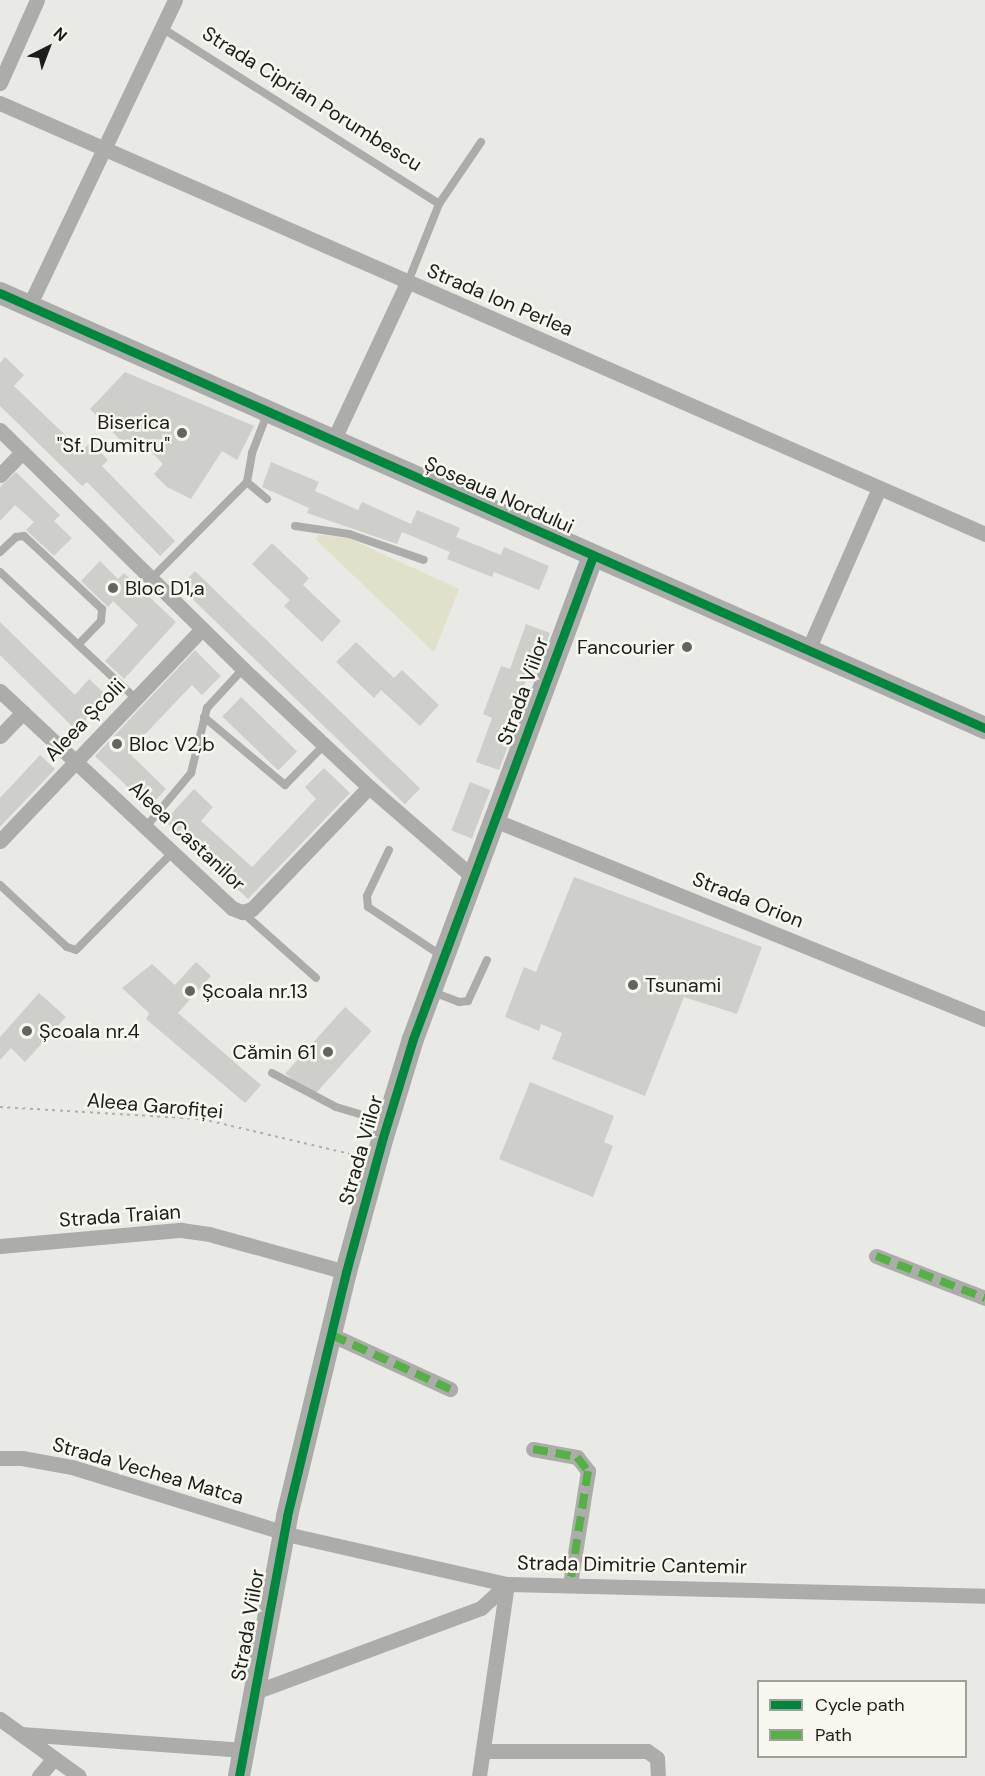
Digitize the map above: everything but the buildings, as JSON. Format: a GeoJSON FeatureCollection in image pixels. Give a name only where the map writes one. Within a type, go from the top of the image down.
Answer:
{"type":"FeatureCollection","features":[{"type":"Feature","properties":{"kind":"street"},"geometry":{"type":"LineString","coordinates":[[0,83],[37,0]]}},
{"type":"Feature","properties":{"kind":"street"},"geometry":{"type":"LineString","coordinates":[[29,306],[175,0]]}},
{"type":"Feature","properties":{"kind":"street","name":"Strada Ion Perlea"},"geometry":{"type":"LineString","coordinates":[[0,103],[985,534]]}},
{"type":"Feature","properties":{"kind":"street"},"geometry":{"type":"LineString","coordinates":[[333,441],[407,283]]}},
{"type":"Feature","properties":{"kind":"street","name":"Șoseaua Nordului"},"geometry":{"type":"LineString","coordinates":[[0,293],[985,728]]}},
{"type":"Feature","properties":{"kind":"street"},"geometry":{"type":"LineString","coordinates":[[0,430],[243,669],[369,787],[473,877]]}},
{"type":"Feature","properties":{"kind":"street"},"geometry":{"type":"LineString","coordinates":[[0,475],[22,452]]}},
{"type":"Feature","properties":{"kind":"street"},"geometry":{"type":"LineString","coordinates":[[808,650],[879,488]]}},
{"type":"Feature","properties":{"kind":"street","name":"Strada Viilor"},"geometry":{"type":"LineString","coordinates":[[239,1776],[284,1533],[346,1272],[387,1122],[431,991],[593,556]]}},
{"type":"Feature","properties":{"kind":"street","name":"Aleea Școlii"},"geometry":{"type":"LineString","coordinates":[[0,841],[202,629]]}},
{"type":"Feature","properties":{"kind":"street","name":"Aleea Castanilor"},"geometry":{"type":"LineString","coordinates":[[0,691],[76,759],[145,828],[232,908],[242,912],[252,909],[369,787]]}},
{"type":"Feature","properties":{"kind":"street"},"geometry":{"type":"LineString","coordinates":[[0,736],[23,712]]}},
{"type":"Feature","properties":{"kind":"street","name":"Strada Orion"},"geometry":{"type":"LineString","coordinates":[[494,820],[985,1019]]}},
{"type":"Feature","properties":{"kind":"street","name":"Strada Traian"},"geometry":{"type":"LineString","coordinates":[[0,1246],[181,1230],[209,1234],[346,1272]]}},
{"type":"Feature","properties":{"kind":"street"},"geometry":{"type":"LineString","coordinates":[[876,1256],[985,1298]]}},
{"type":"Feature","properties":{"kind":"street"},"geometry":{"type":"LineString","coordinates":[[332,1335],[450,1389]]}},
{"type":"Feature","properties":{"kind":"street"},"geometry":{"type":"LineString","coordinates":[[533,1449],[577,1456],[588,1471],[570,1585]]}},
{"type":"Feature","properties":{"kind":"street","name":"Strada Vechea Matca"},"geometry":{"type":"LineString","coordinates":[[0,1458],[72,1467],[284,1533]]}},
{"type":"Feature","properties":{"kind":"street","name":"Strada Dimitrie Cantemir"},"geometry":{"type":"LineString","coordinates":[[284,1533],[507,1584],[985,1596]]}},
{"type":"Feature","properties":{"kind":"street"},"geometry":{"type":"LineString","coordinates":[[255,1692],[481,1608],[507,1584]]}},
{"type":"Feature","properties":{"kind":"street"},"geometry":{"type":"LineString","coordinates":[[478,1776],[507,1584]]}},
{"type":"Feature","properties":{"kind":"street"},"geometry":{"type":"LineString","coordinates":[[0,1719],[79,1776]]}},
{"type":"Feature","properties":{"kind":"street"},"geometry":{"type":"LineString","coordinates":[[21,1734],[244,1750]]}},
{"type":"Feature","properties":{"kind":"street"},"geometry":{"type":"LineString","coordinates":[[483,1751],[647,1751],[657,1758],[658,1776]]}},
{"type":"Feature","properties":{"kind":"street"},"geometry":{"type":"LineString","coordinates":[[39,1776],[54,1758]]}},
{"type":"Feature","properties":{"kind":"lane","name":"Strada Ciprian Porumbescu"},"geometry":{"type":"LineString","coordinates":[[162,28],[439,204]]}},
{"type":"Feature","properties":{"kind":"lane"},"geometry":{"type":"LineString","coordinates":[[407,283],[439,204],[481,142]]}},
{"type":"Feature","properties":{"kind":"lane"},"geometry":{"type":"LineString","coordinates":[[151,579],[246,482],[252,453],[267,412]]}},
{"type":"Feature","properties":{"kind":"lane"},"geometry":{"type":"LineString","coordinates":[[246,482],[267,499]]}},
{"type":"Feature","properties":{"kind":"lane"},"geometry":{"type":"LineString","coordinates":[[296,526],[348,534],[424,560]]}},
{"type":"Feature","properties":{"kind":"lane"},"geometry":{"type":"LineString","coordinates":[[0,552],[16,537],[24,536],[102,609],[101,621],[78,645]]}},
{"type":"Feature","properties":{"kind":"lane"},"geometry":{"type":"LineString","coordinates":[[0,572],[135,698]]}},
{"type":"Feature","properties":{"kind":"lane"},"geometry":{"type":"LineString","coordinates":[[145,828],[191,773],[207,708],[243,669]]}},
{"type":"Feature","properties":{"kind":"lane"},"geometry":{"type":"LineString","coordinates":[[204,717],[285,785],[324,745]]}},
{"type":"Feature","properties":{"kind":"lane"},"geometry":{"type":"LineString","coordinates":[[389,850],[367,896],[368,907],[444,957]]}},
{"type":"Feature","properties":{"kind":"lane"},"geometry":{"type":"LineString","coordinates":[[0,885],[67,946],[76,950],[172,853]]}},
{"type":"Feature","properties":{"kind":"lane"},"geometry":{"type":"LineString","coordinates":[[242,912],[316,978]]}},
{"type":"Feature","properties":{"kind":"lane"},"geometry":{"type":"LineString","coordinates":[[431,991],[459,1002],[468,1001],[486,960]]}},
{"type":"Feature","properties":{"kind":"lane"},"geometry":{"type":"LineString","coordinates":[[272,1073],[336,1107],[387,1122]]}},
{"type":"Feature","properties":{"kind":"green space"},"geometry":{"type":"Polygon","coordinates":[[[319,535],[348,538],[459,589],[434,652],[315,539],[319,535]]]}},
{"type":"Feature","properties":{"kind":"marked path"},"geometry":{"type":"LineString","coordinates":[[876,1256],[985,1298]]}},
{"type":"Feature","properties":{"kind":"marked path"},"geometry":{"type":"LineString","coordinates":[[332,1335],[450,1389]]}},
{"type":"Feature","properties":{"kind":"marked path"},"geometry":{"type":"LineString","coordinates":[[533,1449],[577,1457],[588,1471],[570,1585]]}},
{"type":"Feature","properties":{"kind":"cycle path"},"geometry":{"type":"LineString","coordinates":[[0,293],[985,728]]}},
{"type":"Feature","properties":{"kind":"cycle path"},"geometry":{"type":"LineString","coordinates":[[239,1776],[287,1516],[346,1272],[383,1137],[413,1039],[593,556]]}},
{"type":"Feature","properties":{"kind":"place","name":"Biserica \"Sf. Dumitru\""},"geometry":{"type":"Point","coordinates":[182,433]}},
{"type":"Feature","properties":{"kind":"place","name":"Bloc D1,a"},"geometry":{"type":"Point","coordinates":[113,588]}},
{"type":"Feature","properties":{"kind":"place","name":"Fancourier"},"geometry":{"type":"Point","coordinates":[687,647]}},
{"type":"Feature","properties":{"kind":"place","name":"Bloc V2,b"},"geometry":{"type":"Point","coordinates":[117,744]}},
{"type":"Feature","properties":{"kind":"place","name":"Tsunami"},"geometry":{"type":"Point","coordinates":[633,985]}},
{"type":"Feature","properties":{"kind":"place","name":"Școala nr.13"},"geometry":{"type":"Point","coordinates":[190,991]}},
{"type":"Feature","properties":{"kind":"place","name":"Școala nr.4"},"geometry":{"type":"Point","coordinates":[27,1031]}},
{"type":"Feature","properties":{"kind":"place","name":"Cămin 61"},"geometry":{"type":"Point","coordinates":[328,1052]}}]}
